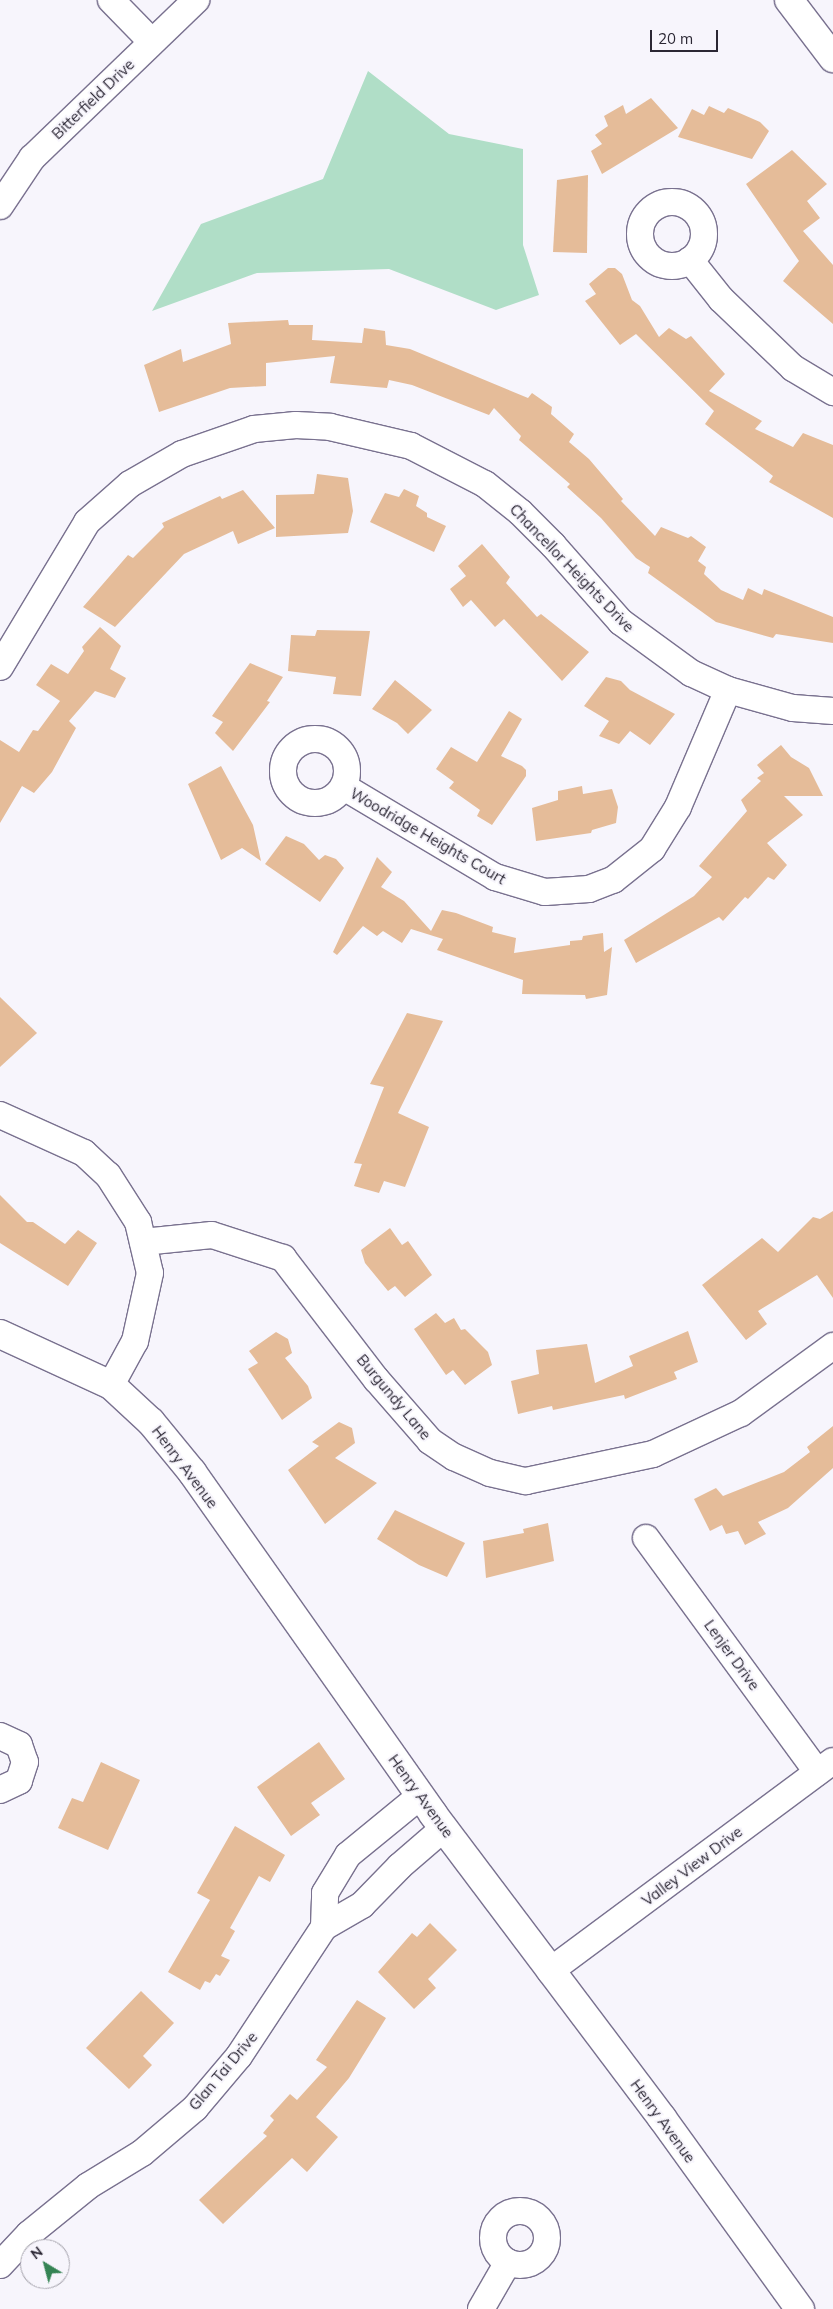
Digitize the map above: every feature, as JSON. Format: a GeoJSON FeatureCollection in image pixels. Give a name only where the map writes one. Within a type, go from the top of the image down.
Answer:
{"type":"FeatureCollection","features":[{"type":"Feature","properties":{"kind":"main road"},"geometry":{"type":"LineString","coordinates":[[789,0],[833,58]]}},
{"type":"Feature","properties":{"kind":"main road","name":"Henry Avenue"},"geometry":{"type":"LineString","coordinates":[[0,1334],[110,1385],[151,1422],[192,1472],[420,1796],[800,2309]]}},
{"type":"Feature","properties":{"kind":"street"},"geometry":{"type":"LineString","coordinates":[[111,0],[151,41]]}},
{"type":"Feature","properties":{"kind":"street","name":"Bitterfield Drive"},"geometry":{"type":"LineString","coordinates":[[0,206],[32,158],[151,41],[196,0]]}},
{"type":"Feature","properties":{"kind":"street"},"geometry":{"type":"LineString","coordinates":[[690,260],[721,299],[793,368],[833,392]]}},
{"type":"Feature","properties":{"kind":"street","name":"Chancellor Heights Drive"},"geometry":{"type":"LineString","coordinates":[[0,667],[87,522],[130,484],[182,454],[212,442],[254,429],[296,425],[330,427],[412,446],[485,484],[520,512],[553,545],[621,622],[691,673],[728,690],[793,708],[833,711]]}},
{"type":"Feature","properties":{"kind":"street","name":"Woodridge Heights Court"},"geometry":{"type":"LineString","coordinates":[[344,787],[495,878],[545,892],[588,889],[613,880],[634,866],[657,842],[678,807],[728,690]]}},
{"type":"Feature","properties":{"kind":"street"},"geometry":{"type":"LineString","coordinates":[[0,1115],[84,1153],[108,1175],[125,1197],[138,1222],[150,1273],[135,1341],[110,1385]]}},
{"type":"Feature","properties":{"kind":"street","name":"Burgundy Lane"},"geometry":{"type":"LineString","coordinates":[[143,1242],[212,1235],[283,1258],[376,1379],[430,1441],[454,1457],[490,1473],[526,1481],[653,1454],[741,1412],[833,1346]]}},
{"type":"Feature","properties":{"kind":"street","name":"Lenjer Drive"},"geometry":{"type":"LineString","coordinates":[[646,1538],[825,1766]]}},
{"type":"Feature","properties":{"kind":"street"},"geometry":{"type":"LineString","coordinates":[[0,1736],[19,1745],[25,1762],[19,1781],[0,1790]]}},
{"type":"Feature","properties":{"kind":"street","name":"Valley View Drive"},"geometry":{"type":"LineString","coordinates":[[550,1971],[825,1766]]}},
{"type":"Feature","properties":{"kind":"street"},"geometry":{"type":"LineString","coordinates":[[324,1927],[325,1893],[348,1855],[420,1796]]}},
{"type":"Feature","properties":{"kind":"street","name":"Glan Tai Drive"},"geometry":{"type":"LineString","coordinates":[[0,2265],[29,2234],[88,2186],[142,2153],[195,2108],[245,2048],[324,1927],[362,1906],[400,1866],[444,1828]]}},
{"type":"Feature","properties":{"kind":"street"},"geometry":{"type":"LineString","coordinates":[[481,2309],[508,2262]]}},
{"type":"Feature","properties":{"kind":"green space"},"geometry":{"type":"Polygon","coordinates":[[[368,71],[449,134],[523,149],[523,245],[539,295],[496,310],[389,269],[257,273],[152,311],[201,224],[323,179],[368,71]]]}},
{"type":"Feature","properties":{"kind":"building"},"geometry":{"type":"Polygon","coordinates":[[[651,98],[678,128],[602,174],[591,151],[602,144],[595,135],[608,126],[604,116],[623,105],[626,114],[651,98]]]}},
{"type":"Feature","properties":{"kind":"building"},"geometry":{"type":"Polygon","coordinates":[[[709,106],[724,113],[728,108],[760,122],[769,131],[752,159],[678,137],[692,109],[704,115],[709,106]]]}},
{"type":"Feature","properties":{"kind":"building"},"geometry":{"type":"Polygon","coordinates":[[[792,150],[827,184],[807,201],[820,218],[803,231],[833,265],[833,324],[783,281],[799,261],[746,184],[792,150]]]}},
{"type":"Feature","properties":{"kind":"building"},"geometry":{"type":"Polygon","coordinates":[[[588,175],[587,253],[553,252],[557,180],[588,175]]]}},
{"type":"Feature","properties":{"kind":"building"},"geometry":{"type":"Polygon","coordinates":[[[608,268],[615,268],[622,274],[632,300],[640,306],[659,337],[669,328],[686,339],[691,336],[725,374],[709,391],[762,421],[755,429],[793,447],[803,433],[833,445],[833,518],[769,482],[773,476],[705,424],[714,411],[636,334],[620,345],[585,301],[596,294],[589,284],[608,268]]]}},
{"type":"Feature","properties":{"kind":"building"},"geometry":{"type":"Polygon","coordinates":[[[288,320],[289,325],[313,325],[312,340],[362,343],[364,328],[385,331],[386,345],[410,349],[528,398],[532,393],[552,407],[551,414],[574,434],[569,442],[589,459],[623,499],[621,501],[655,536],[661,527],[688,538],[691,536],[706,547],[698,561],[706,567],[704,574],[721,590],[743,600],[748,588],[762,595],[764,589],[833,617],[833,643],[776,634],[773,638],[716,622],[648,573],[650,567],[636,558],[601,518],[567,487],[570,484],[519,440],[521,436],[494,408],[489,415],[412,385],[389,380],[387,388],[330,383],[335,356],[266,363],[266,386],[230,388],[159,412],[144,365],[181,349],[183,362],[231,344],[228,323],[288,320]]]}},
{"type":"Feature","properties":{"kind":"building"},"geometry":{"type":"Polygon","coordinates":[[[317,474],[348,478],[353,511],[348,533],[276,537],[276,495],[314,494],[317,474]]]}},
{"type":"Feature","properties":{"kind":"building"},"geometry":{"type":"Polygon","coordinates":[[[404,489],[419,496],[416,506],[427,513],[427,517],[446,526],[434,552],[370,522],[385,493],[399,497],[404,489]]]}},
{"type":"Feature","properties":{"kind":"building"},"geometry":{"type":"Polygon","coordinates":[[[243,490],[275,528],[238,544],[233,531],[184,554],[115,627],[83,607],[128,555],[133,558],[164,527],[162,523],[220,496],[222,499],[243,490]]]}},
{"type":"Feature","properties":{"kind":"building"},"geometry":{"type":"Polygon","coordinates":[[[482,544],[510,577],[506,583],[537,617],[541,614],[589,652],[562,681],[504,619],[495,627],[471,600],[463,607],[450,589],[466,576],[458,566],[482,544]]]}},
{"type":"Feature","properties":{"kind":"building"},"geometry":{"type":"Polygon","coordinates":[[[100,627],[121,646],[110,669],[126,678],[115,698],[95,691],[69,721],[76,728],[52,772],[34,793],[22,786],[0,823],[0,740],[19,752],[33,730],[38,731],[60,701],[36,685],[51,664],[68,674],[84,651],[82,647],[100,627]]]}},
{"type":"Feature","properties":{"kind":"building"},"geometry":{"type":"Polygon","coordinates":[[[317,630],[370,631],[361,696],[333,694],[336,677],[288,671],[291,635],[315,636],[317,630]]]}},
{"type":"Feature","properties":{"kind":"building"},"geometry":{"type":"Polygon","coordinates":[[[250,663],[283,677],[267,701],[270,702],[233,751],[215,733],[223,722],[212,716],[250,663]]]}},
{"type":"Feature","properties":{"kind":"building"},"geometry":{"type":"Polygon","coordinates":[[[606,677],[621,681],[630,690],[675,714],[650,745],[630,731],[619,744],[599,736],[609,721],[584,706],[606,677]]]}},
{"type":"Feature","properties":{"kind":"building"},"geometry":{"type":"Polygon","coordinates":[[[395,680],[432,710],[408,734],[397,723],[372,709],[395,680]]]}},
{"type":"Feature","properties":{"kind":"building"},"geometry":{"type":"Polygon","coordinates":[[[509,711],[522,719],[501,756],[522,766],[526,770],[526,776],[492,825],[477,816],[480,810],[449,788],[454,782],[436,769],[451,747],[477,762],[509,711]]]}},
{"type":"Feature","properties":{"kind":"building"},"geometry":{"type":"Polygon","coordinates":[[[781,745],[791,757],[809,768],[823,796],[784,796],[803,815],[767,843],[787,865],[774,880],[768,877],[748,899],[745,897],[723,921],[719,917],[636,963],[624,940],[694,896],[712,877],[699,866],[747,811],[741,800],[761,781],[757,778],[764,773],[757,765],[781,745]]]}},
{"type":"Feature","properties":{"kind":"building"},"geometry":{"type":"Polygon","coordinates":[[[221,766],[253,825],[261,861],[242,848],[221,860],[188,784],[221,766]]]}},
{"type":"Feature","properties":{"kind":"building"},"geometry":{"type":"Polygon","coordinates":[[[582,786],[583,794],[612,789],[618,807],[616,823],[592,830],[591,833],[536,841],[532,808],[558,800],[558,791],[582,786]]]}},
{"type":"Feature","properties":{"kind":"building"},"geometry":{"type":"Polygon","coordinates":[[[286,836],[304,844],[319,860],[325,855],[336,859],[344,868],[320,902],[265,864],[286,836]]]}},
{"type":"Feature","properties":{"kind":"building"},"geometry":{"type":"Polygon","coordinates":[[[377,857],[392,872],[381,887],[404,901],[431,931],[442,910],[456,913],[493,927],[492,932],[516,938],[514,953],[570,945],[570,941],[582,940],[583,936],[603,933],[604,952],[612,947],[607,995],[586,999],[585,995],[522,994],[523,980],[437,950],[443,939],[411,929],[402,943],[383,931],[377,936],[363,926],[337,955],[333,952],[377,857]]]}},
{"type":"Feature","properties":{"kind":"building"},"geometry":{"type":"Polygon","coordinates":[[[0,997],[37,1033],[0,1067],[0,997]]]}},
{"type":"Feature","properties":{"kind":"building"},"geometry":{"type":"Polygon","coordinates":[[[407,1013],[443,1021],[398,1113],[429,1127],[405,1187],[384,1181],[379,1193],[354,1186],[362,1164],[354,1163],[384,1087],[370,1084],[407,1013]]]}},
{"type":"Feature","properties":{"kind":"building"},"geometry":{"type":"Polygon","coordinates":[[[0,1195],[27,1222],[33,1222],[65,1244],[78,1230],[97,1243],[68,1286],[0,1243],[0,1195]]]}},
{"type":"Feature","properties":{"kind":"building"},"geometry":{"type":"Polygon","coordinates":[[[833,1211],[833,1298],[817,1275],[758,1311],[767,1324],[746,1340],[702,1285],[762,1238],[778,1252],[813,1217],[820,1219],[833,1211]]]}},
{"type":"Feature","properties":{"kind":"building"},"geometry":{"type":"Polygon","coordinates":[[[390,1228],[402,1245],[408,1241],[432,1275],[405,1297],[395,1286],[388,1291],[365,1263],[361,1250],[390,1228]]]}},
{"type":"Feature","properties":{"kind":"building"},"geometry":{"type":"Polygon","coordinates":[[[436,1313],[445,1323],[454,1318],[461,1330],[465,1329],[488,1352],[492,1365],[465,1385],[453,1370],[446,1375],[414,1329],[436,1313]]]}},
{"type":"Feature","properties":{"kind":"building"},"geometry":{"type":"Polygon","coordinates":[[[688,1331],[698,1362],[674,1372],[677,1379],[625,1399],[624,1395],[553,1410],[552,1406],[518,1414],[511,1381],[539,1374],[536,1350],[587,1344],[595,1383],[633,1366],[629,1356],[688,1331]]]}},
{"type":"Feature","properties":{"kind":"building"},"geometry":{"type":"Polygon","coordinates":[[[276,1332],[288,1339],[292,1353],[285,1358],[308,1386],[312,1398],[282,1420],[248,1369],[258,1363],[249,1351],[276,1332]]]}},
{"type":"Feature","properties":{"kind":"building"},"geometry":{"type":"Polygon","coordinates":[[[339,1422],[352,1428],[355,1443],[335,1458],[377,1483],[325,1524],[288,1470],[319,1446],[312,1442],[339,1422]]]}},
{"type":"Feature","properties":{"kind":"building"},"geometry":{"type":"Polygon","coordinates":[[[833,1426],[833,1468],[788,1508],[758,1522],[766,1534],[745,1545],[738,1531],[726,1534],[722,1525],[710,1531],[694,1499],[716,1488],[723,1496],[784,1472],[810,1452],[807,1447],[833,1426]]]}},
{"type":"Feature","properties":{"kind":"building"},"geometry":{"type":"Polygon","coordinates":[[[395,1510],[465,1543],[447,1577],[419,1565],[377,1539],[395,1510]]]}},
{"type":"Feature","properties":{"kind":"building"},"geometry":{"type":"Polygon","coordinates":[[[548,1523],[554,1561],[486,1578],[483,1541],[524,1533],[523,1529],[548,1523]]]}},
{"type":"Feature","properties":{"kind":"building"},"geometry":{"type":"Polygon","coordinates":[[[319,1742],[345,1779],[311,1803],[320,1815],[291,1836],[257,1787],[319,1742]]]}},
{"type":"Feature","properties":{"kind":"building"},"geometry":{"type":"Polygon","coordinates":[[[101,1762],[140,1780],[108,1850],[58,1828],[72,1798],[83,1802],[101,1762]]]}},
{"type":"Feature","properties":{"kind":"building"},"geometry":{"type":"Polygon","coordinates":[[[235,1826],[285,1855],[270,1882],[259,1876],[230,1928],[235,1931],[221,1956],[230,1960],[220,1976],[216,1974],[210,1983],[205,1981],[200,1990],[168,1972],[210,1900],[197,1893],[235,1826]]]}},
{"type":"Feature","properties":{"kind":"building"},"geometry":{"type":"Polygon","coordinates":[[[430,1923],[457,1950],[428,1979],[436,1988],[414,2009],[378,1972],[412,1933],[417,1937],[430,1923]]]}},
{"type":"Feature","properties":{"kind":"building"},"geometry":{"type":"Polygon","coordinates":[[[141,1991],[174,2023],[143,2056],[152,2065],[129,2089],[86,2048],[141,1991]]]}},
{"type":"Feature","properties":{"kind":"building"},"geometry":{"type":"Polygon","coordinates":[[[357,2000],[386,2018],[349,2078],[316,2117],[338,2137],[307,2172],[292,2158],[223,2224],[199,2200],[267,2136],[263,2133],[274,2120],[270,2116],[290,2094],[297,2100],[327,2067],[316,2060],[357,2000]]]}}]}
